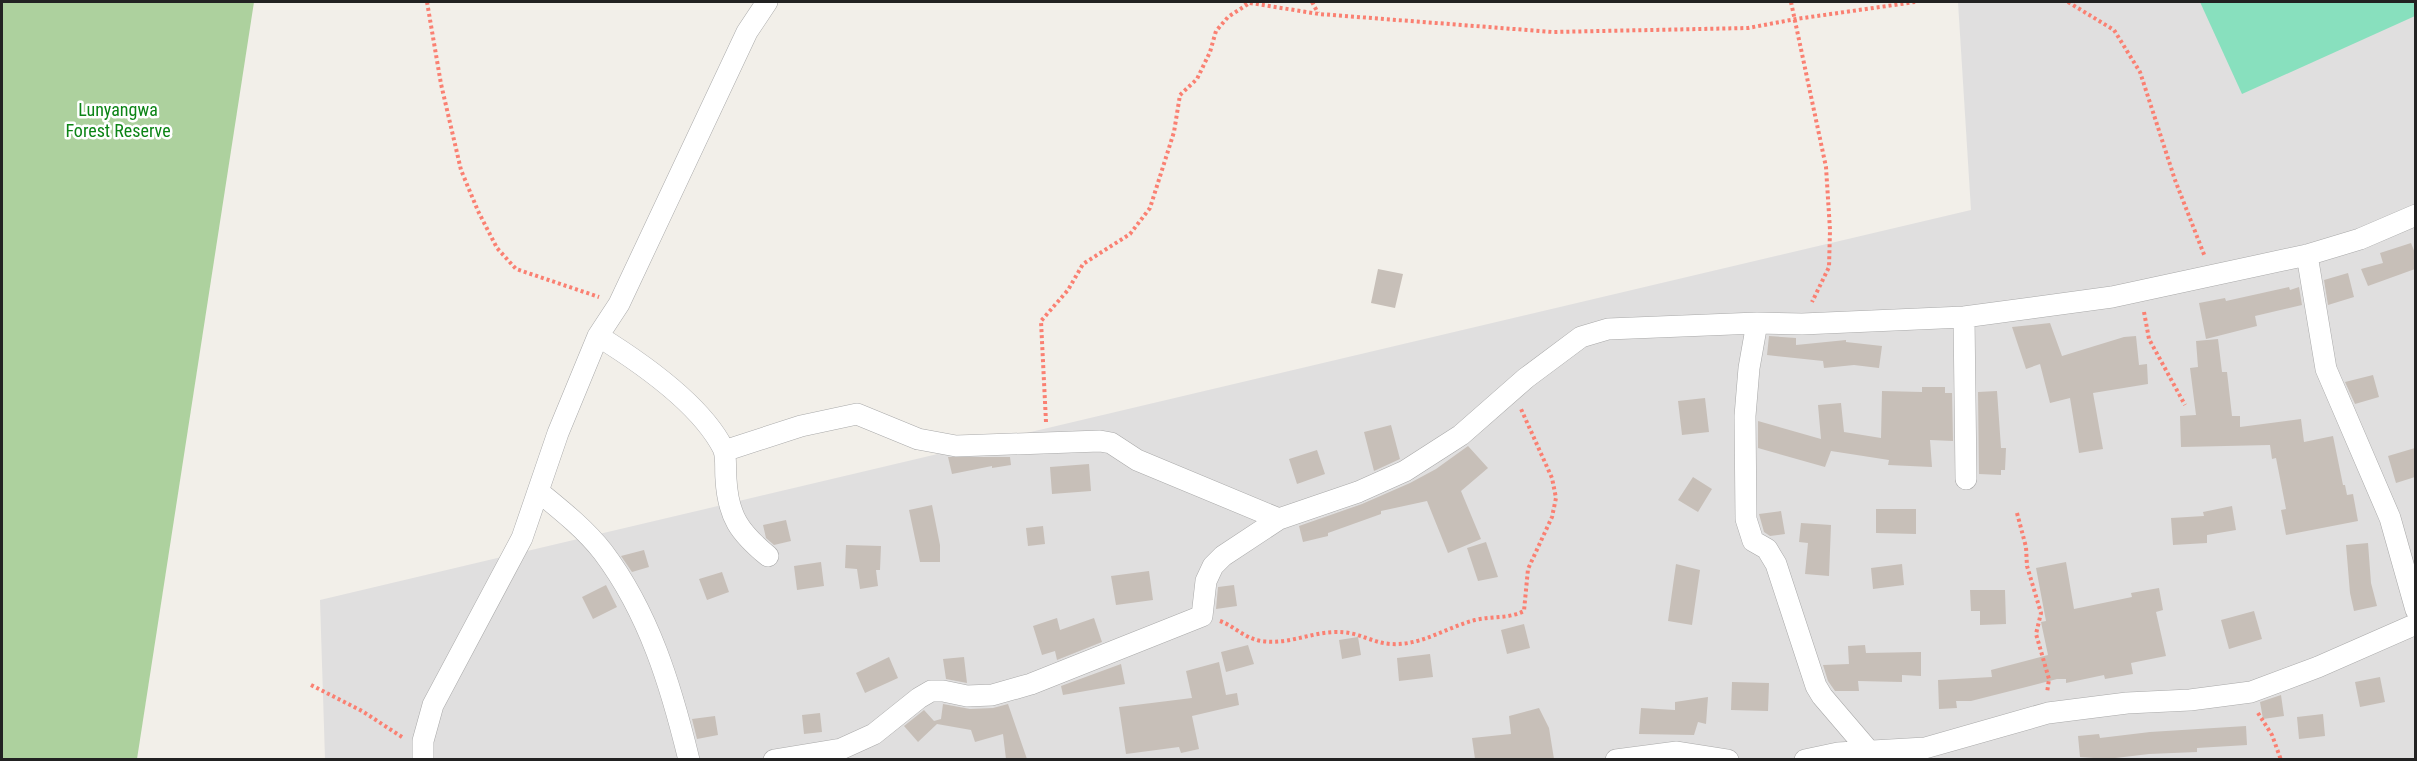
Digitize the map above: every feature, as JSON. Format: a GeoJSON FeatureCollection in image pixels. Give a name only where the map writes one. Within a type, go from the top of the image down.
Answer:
{"type":"FeatureCollection","features":[{"type":"Feature","properties":{"kind":"street"},"geometry":{"type":"LineString","coordinates":[[423,750],[433,705],[522,538],[558,433],[598,336],[619,304],[747,32],[767,2]]}},
{"type":"Feature","properties":{"kind":"street"},"geometry":{"type":"LineString","coordinates":[[774,759],[841,749],[874,734],[931,691],[967,696],[992,695],[1030,684],[1202,616],[1206,581],[1222,556],[1279,519],[1358,492],[1405,471],[1461,435],[1550,359],[1581,337],[1608,329],[1964,317],[2100,299],[2307,255],[2360,239],[2415,216]]}},
{"type":"Feature","properties":{"kind":"street"},"geometry":{"type":"LineString","coordinates":[[2307,255],[2326,369],[2390,518],[2415,610]]}},
{"type":"Feature","properties":{"kind":"street"},"geometry":{"type":"LineString","coordinates":[[1964,317],[1966,479]]}},
{"type":"Feature","properties":{"kind":"street"},"geometry":{"type":"LineString","coordinates":[[1757,323],[1749,368],[1745,416],[1746,519],[1753,541],[1767,549],[1776,564],[1816,686],[1870,755]]}},
{"type":"Feature","properties":{"kind":"street"},"geometry":{"type":"LineString","coordinates":[[598,336],[621,350],[679,396],[709,425],[724,451],[726,489],[735,523],[752,543],[768,556]]}},
{"type":"Feature","properties":{"kind":"street"},"geometry":{"type":"LineString","coordinates":[[724,451],[801,426],[857,414],[918,439],[956,446],[1083,441],[1111,443],[1137,459],[1279,519]]}},
{"type":"Feature","properties":{"kind":"street"},"geometry":{"type":"LineString","coordinates":[[539,492],[577,524],[596,544],[626,587],[664,668],[689,759]]}},
{"type":"Feature","properties":{"kind":"street"},"geometry":{"type":"LineString","coordinates":[[1805,759],[1870,755],[1925,748],[2048,713],[2127,702],[2190,700],[2251,692],[2318,667],[2415,624]]}},
{"type":"Feature","properties":{"kind":"street"},"geometry":{"type":"LineString","coordinates":[[1616,759],[1677,752],[1728,759]]}},
{"type":"Feature","properties":{"kind":"path"},"geometry":{"type":"LineString","coordinates":[[426,2],[441,84],[461,170],[478,212],[497,248],[516,269],[619,304]]}},
{"type":"Feature","properties":{"kind":"path"},"geometry":{"type":"LineString","coordinates":[[1041,443],[1047,416],[1041,321],[1068,290],[1083,264],[1130,234],[1150,208],[1174,132],[1180,95],[1197,79],[1210,52],[1216,31],[1228,16],[1246,2],[1319,14],[1553,32],[1748,28],[1916,2]]}},
{"type":"Feature","properties":{"kind":"path"},"geometry":{"type":"LineString","coordinates":[[1312,2],[1319,14]]}},
{"type":"Feature","properties":{"kind":"path"},"geometry":{"type":"LineString","coordinates":[[1791,2],[1826,167],[1830,230],[1829,267],[1802,324]]}},
{"type":"Feature","properties":{"kind":"path"},"geometry":{"type":"LineString","coordinates":[[2068,2],[2114,30],[2140,72],[2175,180],[2212,276]]}},
{"type":"Feature","properties":{"kind":"path"},"geometry":{"type":"LineString","coordinates":[[2140,291],[2150,339],[2186,405]]}},
{"type":"Feature","properties":{"kind":"path"},"geometry":{"type":"LineString","coordinates":[[1202,616],[1226,623],[1238,633],[1261,640],[1294,641],[1323,633],[1350,632],[1390,644],[1415,642],[1475,620],[1511,617],[1524,611],[1528,569],[1552,518],[1556,498],[1552,478],[1512,391]]}},
{"type":"Feature","properties":{"kind":"path"},"geometry":{"type":"LineString","coordinates":[[2017,513],[2026,547],[2027,566],[2041,613],[2037,634],[2049,679],[2046,701],[2048,713]]}},
{"type":"Feature","properties":{"kind":"path"},"geometry":{"type":"LineString","coordinates":[[312,685],[362,711],[423,750]]}},
{"type":"Feature","properties":{"kind":"path"},"geometry":{"type":"LineString","coordinates":[[2251,692],[2260,718],[2272,735],[2281,759]]}},
{"type":"Feature","properties":{"kind":"shaded area"},"geometry":{"type":"Polygon","coordinates":[[[1958,2],[2415,2],[2415,759],[325,759],[320,600],[1971,210],[1958,2]]]}},
{"type":"Feature","properties":{"kind":"green space","name":"Lunyangwa Forest Reserve"},"geometry":{"type":"Polygon","coordinates":[[[2,2],[254,2],[137,759],[2,759],[2,2]]]}},
{"type":"Feature","properties":{"kind":"green space"},"geometry":{"type":"Polygon","coordinates":[[[2200,2],[2415,2],[2415,16],[2242,94],[2200,2]]]}},
{"type":"Feature","properties":{"kind":"building"},"geometry":{"type":"Polygon","coordinates":[[[2411,243],[2415,253],[2415,269],[2368,286],[2361,269],[2383,263],[2380,253],[2411,243]]]}},
{"type":"Feature","properties":{"kind":"building"},"geometry":{"type":"Polygon","coordinates":[[[1378,269],[1403,274],[1395,308],[1371,303],[1378,269]]]}},
{"type":"Feature","properties":{"kind":"building"},"geometry":{"type":"Polygon","coordinates":[[[2348,273],[2354,297],[2328,305],[2324,280],[2348,273]]]}},
{"type":"Feature","properties":{"kind":"building"},"geometry":{"type":"Polygon","coordinates":[[[2289,287],[2290,290],[2299,287],[2302,305],[2255,316],[2257,326],[2206,339],[2199,303],[2225,298],[2226,301],[2289,287]]]}},
{"type":"Feature","properties":{"kind":"building"},"geometry":{"type":"Polygon","coordinates":[[[2050,323],[2062,356],[2124,337],[2136,336],[2139,365],[2147,364],[2148,384],[2093,393],[2103,449],[2079,453],[2070,398],[2050,403],[2040,364],[2026,369],[2012,327],[2050,323]]]}},
{"type":"Feature","properties":{"kind":"building"},"geometry":{"type":"Polygon","coordinates":[[[1769,336],[1796,338],[1796,345],[1846,340],[1846,342],[1882,346],[1879,368],[1854,365],[1824,368],[1823,361],[1767,355],[1769,336]]]}},
{"type":"Feature","properties":{"kind":"building"},"geometry":{"type":"Polygon","coordinates":[[[2218,339],[2222,372],[2227,372],[2232,416],[2240,416],[2240,427],[2301,419],[2304,442],[2333,436],[2343,485],[2345,485],[2347,495],[2353,494],[2358,521],[2286,535],[2281,510],[2286,509],[2276,458],[2272,459],[2270,445],[2181,447],[2180,416],[2196,415],[2190,368],[2198,367],[2196,341],[2218,339]]]}},
{"type":"Feature","properties":{"kind":"building"},"geometry":{"type":"Polygon","coordinates":[[[2373,375],[2379,397],[2355,404],[2345,382],[2373,375]]]}},
{"type":"Feature","properties":{"kind":"building"},"geometry":{"type":"Polygon","coordinates":[[[1922,387],[1945,387],[1945,393],[1952,393],[1953,441],[1930,440],[1932,467],[1888,465],[1889,460],[1831,451],[1825,467],[1758,448],[1758,421],[1821,439],[1818,405],[1841,403],[1844,432],[1881,438],[1882,391],[1922,392],[1922,387]]]}},
{"type":"Feature","properties":{"kind":"building"},"geometry":{"type":"Polygon","coordinates":[[[1997,391],[2001,448],[2006,448],[2005,470],[2001,470],[2001,475],[1979,474],[1978,392],[1997,391]]]}},
{"type":"Feature","properties":{"kind":"building"},"geometry":{"type":"Polygon","coordinates":[[[1705,398],[1709,432],[1682,435],[1678,401],[1705,398]]]}},
{"type":"Feature","properties":{"kind":"building"},"geometry":{"type":"Polygon","coordinates":[[[1391,425],[1400,459],[1374,471],[1364,432],[1391,425]]]}},
{"type":"Feature","properties":{"kind":"building"},"geometry":{"type":"Polygon","coordinates":[[[1468,446],[1488,468],[1461,491],[1481,539],[1448,553],[1427,501],[1381,511],[1381,514],[1328,533],[1328,536],[1303,542],[1299,526],[1362,504],[1410,483],[1436,469],[1468,446]]]}},
{"type":"Feature","properties":{"kind":"building"},"geometry":{"type":"Polygon","coordinates":[[[2415,448],[2415,477],[2396,483],[2388,456],[2415,448]]]}},
{"type":"Feature","properties":{"kind":"building"},"geometry":{"type":"Polygon","coordinates":[[[1317,450],[1325,474],[1297,484],[1289,459],[1317,450]]]}},
{"type":"Feature","properties":{"kind":"building"},"geometry":{"type":"Polygon","coordinates":[[[948,457],[1010,457],[1011,465],[992,468],[992,466],[952,474],[948,457]]]}},
{"type":"Feature","properties":{"kind":"building"},"geometry":{"type":"Polygon","coordinates":[[[1089,464],[1091,491],[1052,494],[1050,467],[1089,464]]]}},
{"type":"Feature","properties":{"kind":"building"},"geometry":{"type":"Polygon","coordinates":[[[1693,477],[1712,489],[1698,512],[1678,500],[1693,477]]]}},
{"type":"Feature","properties":{"kind":"building"},"geometry":{"type":"Polygon","coordinates":[[[932,505],[940,545],[940,562],[920,562],[909,510],[932,505]]]}},
{"type":"Feature","properties":{"kind":"building"},"geometry":{"type":"Polygon","coordinates":[[[2232,506],[2236,530],[2207,535],[2207,543],[2173,545],[2171,518],[2204,516],[2203,512],[2232,506]]]}},
{"type":"Feature","properties":{"kind":"building"},"geometry":{"type":"Polygon","coordinates":[[[1876,509],[1916,509],[1916,534],[1876,533],[1876,509]]]}},
{"type":"Feature","properties":{"kind":"building"},"geometry":{"type":"Polygon","coordinates":[[[1781,511],[1785,534],[1770,536],[1764,532],[1759,514],[1781,511]]]}},
{"type":"Feature","properties":{"kind":"building"},"geometry":{"type":"Polygon","coordinates":[[[786,520],[791,541],[774,545],[766,538],[763,525],[786,520]]]}},
{"type":"Feature","properties":{"kind":"building"},"geometry":{"type":"Polygon","coordinates":[[[1801,523],[1831,525],[1829,576],[1805,574],[1808,543],[1799,542],[1801,523]]]}},
{"type":"Feature","properties":{"kind":"building"},"geometry":{"type":"Polygon","coordinates":[[[1043,526],[1045,544],[1028,546],[1026,528],[1043,526]]]}},
{"type":"Feature","properties":{"kind":"building"},"geometry":{"type":"Polygon","coordinates":[[[1486,542],[1498,577],[1478,581],[1467,548],[1486,542]]]}},
{"type":"Feature","properties":{"kind":"building"},"geometry":{"type":"Polygon","coordinates":[[[2368,543],[2371,583],[2377,606],[2354,611],[2350,593],[2346,545],[2368,543]]]}},
{"type":"Feature","properties":{"kind":"building"},"geometry":{"type":"Polygon","coordinates":[[[846,545],[881,546],[880,570],[876,570],[878,586],[860,589],[857,569],[845,568],[846,545]]]}},
{"type":"Feature","properties":{"kind":"building"},"geometry":{"type":"Polygon","coordinates":[[[644,550],[649,567],[632,572],[621,556],[644,550]]]}},
{"type":"Feature","properties":{"kind":"building"},"geometry":{"type":"Polygon","coordinates":[[[821,562],[824,586],[797,590],[794,566],[821,562]]]}},
{"type":"Feature","properties":{"kind":"building"},"geometry":{"type":"Polygon","coordinates":[[[2066,562],[2074,609],[2132,597],[2131,593],[2159,588],[2163,610],[2156,612],[2166,656],[2131,663],[2133,674],[2105,679],[2104,675],[2066,683],[2066,679],[2057,679],[1971,701],[1956,701],[1957,708],[1939,709],[1938,680],[1992,677],[1991,670],[2048,655],[2041,622],[2046,621],[2036,568],[2066,562]]]}},
{"type":"Feature","properties":{"kind":"building"},"geometry":{"type":"Polygon","coordinates":[[[1676,564],[1700,570],[1692,625],[1668,621],[1676,564]]]}},
{"type":"Feature","properties":{"kind":"building"},"geometry":{"type":"Polygon","coordinates":[[[1902,564],[1904,585],[1873,589],[1871,568],[1902,564]]]}},
{"type":"Feature","properties":{"kind":"building"},"geometry":{"type":"Polygon","coordinates":[[[1149,571],[1153,600],[1116,605],[1111,576],[1149,571]]]}},
{"type":"Feature","properties":{"kind":"building"},"geometry":{"type":"Polygon","coordinates":[[[722,572],[729,592],[707,600],[699,579],[722,572]]]}},
{"type":"Feature","properties":{"kind":"building"},"geometry":{"type":"Polygon","coordinates":[[[606,585],[617,607],[593,619],[582,597],[606,585]]]}},
{"type":"Feature","properties":{"kind":"building"},"geometry":{"type":"Polygon","coordinates":[[[1234,585],[1237,606],[1216,609],[1218,587],[1234,585]]]}},
{"type":"Feature","properties":{"kind":"building"},"geometry":{"type":"Polygon","coordinates":[[[1970,590],[2005,590],[2006,624],[1980,625],[1980,611],[1971,611],[1970,590]]]}},
{"type":"Feature","properties":{"kind":"building"},"geometry":{"type":"Polygon","coordinates":[[[2254,611],[2262,639],[2229,649],[2221,620],[2254,611]]]}},
{"type":"Feature","properties":{"kind":"building"},"geometry":{"type":"Polygon","coordinates":[[[1057,618],[1060,630],[1094,618],[1102,642],[1057,660],[1055,651],[1042,655],[1033,626],[1057,618]]]}},
{"type":"Feature","properties":{"kind":"building"},"geometry":{"type":"Polygon","coordinates":[[[1524,624],[1530,648],[1507,654],[1501,630],[1524,624]]]}},
{"type":"Feature","properties":{"kind":"building"},"geometry":{"type":"Polygon","coordinates":[[[1358,637],[1361,655],[1342,659],[1339,640],[1358,637]]]}},
{"type":"Feature","properties":{"kind":"building"},"geometry":{"type":"Polygon","coordinates":[[[1248,645],[1254,664],[1226,672],[1221,652],[1248,645]]]}},
{"type":"Feature","properties":{"kind":"building"},"geometry":{"type":"Polygon","coordinates":[[[1865,645],[1866,653],[1921,652],[1921,676],[1902,675],[1902,682],[1858,681],[1859,691],[1835,691],[1828,681],[1823,665],[1849,664],[1848,646],[1865,645]]]}},
{"type":"Feature","properties":{"kind":"building"},"geometry":{"type":"Polygon","coordinates":[[[1430,654],[1433,677],[1399,681],[1397,658],[1430,654]]]}},
{"type":"Feature","properties":{"kind":"building"},"geometry":{"type":"Polygon","coordinates":[[[889,657],[898,678],[865,693],[856,673],[889,657]]]}},
{"type":"Feature","properties":{"kind":"building"},"geometry":{"type":"Polygon","coordinates":[[[964,657],[967,683],[946,679],[943,659],[964,657]]]}},
{"type":"Feature","properties":{"kind":"building"},"geometry":{"type":"Polygon","coordinates":[[[1219,662],[1226,695],[1237,693],[1239,705],[1192,716],[1199,749],[1181,753],[1179,747],[1126,754],[1119,707],[1192,698],[1186,671],[1219,662]]]}},
{"type":"Feature","properties":{"kind":"building"},"geometry":{"type":"Polygon","coordinates":[[[1121,664],[1125,684],[1063,695],[1061,686],[1121,664]]]}},
{"type":"Feature","properties":{"kind":"building"},"geometry":{"type":"Polygon","coordinates":[[[2380,677],[2385,702],[2360,707],[2355,682],[2380,677]]]}},
{"type":"Feature","properties":{"kind":"building"},"geometry":{"type":"Polygon","coordinates":[[[1732,682],[1769,683],[1768,711],[1731,710],[1732,682]]]}},
{"type":"Feature","properties":{"kind":"building"},"geometry":{"type":"Polygon","coordinates":[[[2281,695],[2284,716],[2263,719],[2260,702],[2281,695]]]}},
{"type":"Feature","properties":{"kind":"building"},"geometry":{"type":"Polygon","coordinates":[[[1708,697],[1706,724],[1698,722],[1694,735],[1639,734],[1641,708],[1675,710],[1675,702],[1708,697]]]}},
{"type":"Feature","properties":{"kind":"building"},"geometry":{"type":"Polygon","coordinates":[[[943,704],[970,709],[993,708],[1008,704],[1027,759],[1006,759],[1003,734],[975,742],[971,730],[937,724],[918,742],[904,726],[924,710],[934,721],[941,719],[943,704]]]}},
{"type":"Feature","properties":{"kind":"building"},"geometry":{"type":"Polygon","coordinates":[[[1539,708],[1549,728],[1554,759],[1475,759],[1472,738],[1511,734],[1509,716],[1539,708]]]}},
{"type":"Feature","properties":{"kind":"building"},"geometry":{"type":"Polygon","coordinates":[[[820,713],[822,732],[804,734],[802,715],[820,713]]]}},
{"type":"Feature","properties":{"kind":"building"},"geometry":{"type":"Polygon","coordinates":[[[2323,714],[2325,736],[2299,739],[2297,717],[2323,714]]]}},
{"type":"Feature","properties":{"kind":"building"},"geometry":{"type":"Polygon","coordinates":[[[715,716],[718,735],[697,739],[692,719],[715,716]]]}},
{"type":"Feature","properties":{"kind":"building"},"geometry":{"type":"Polygon","coordinates":[[[2246,726],[2247,745],[2197,748],[2197,752],[2107,759],[2080,757],[2078,736],[2099,734],[2100,738],[2150,732],[2246,726]]]}}]}
